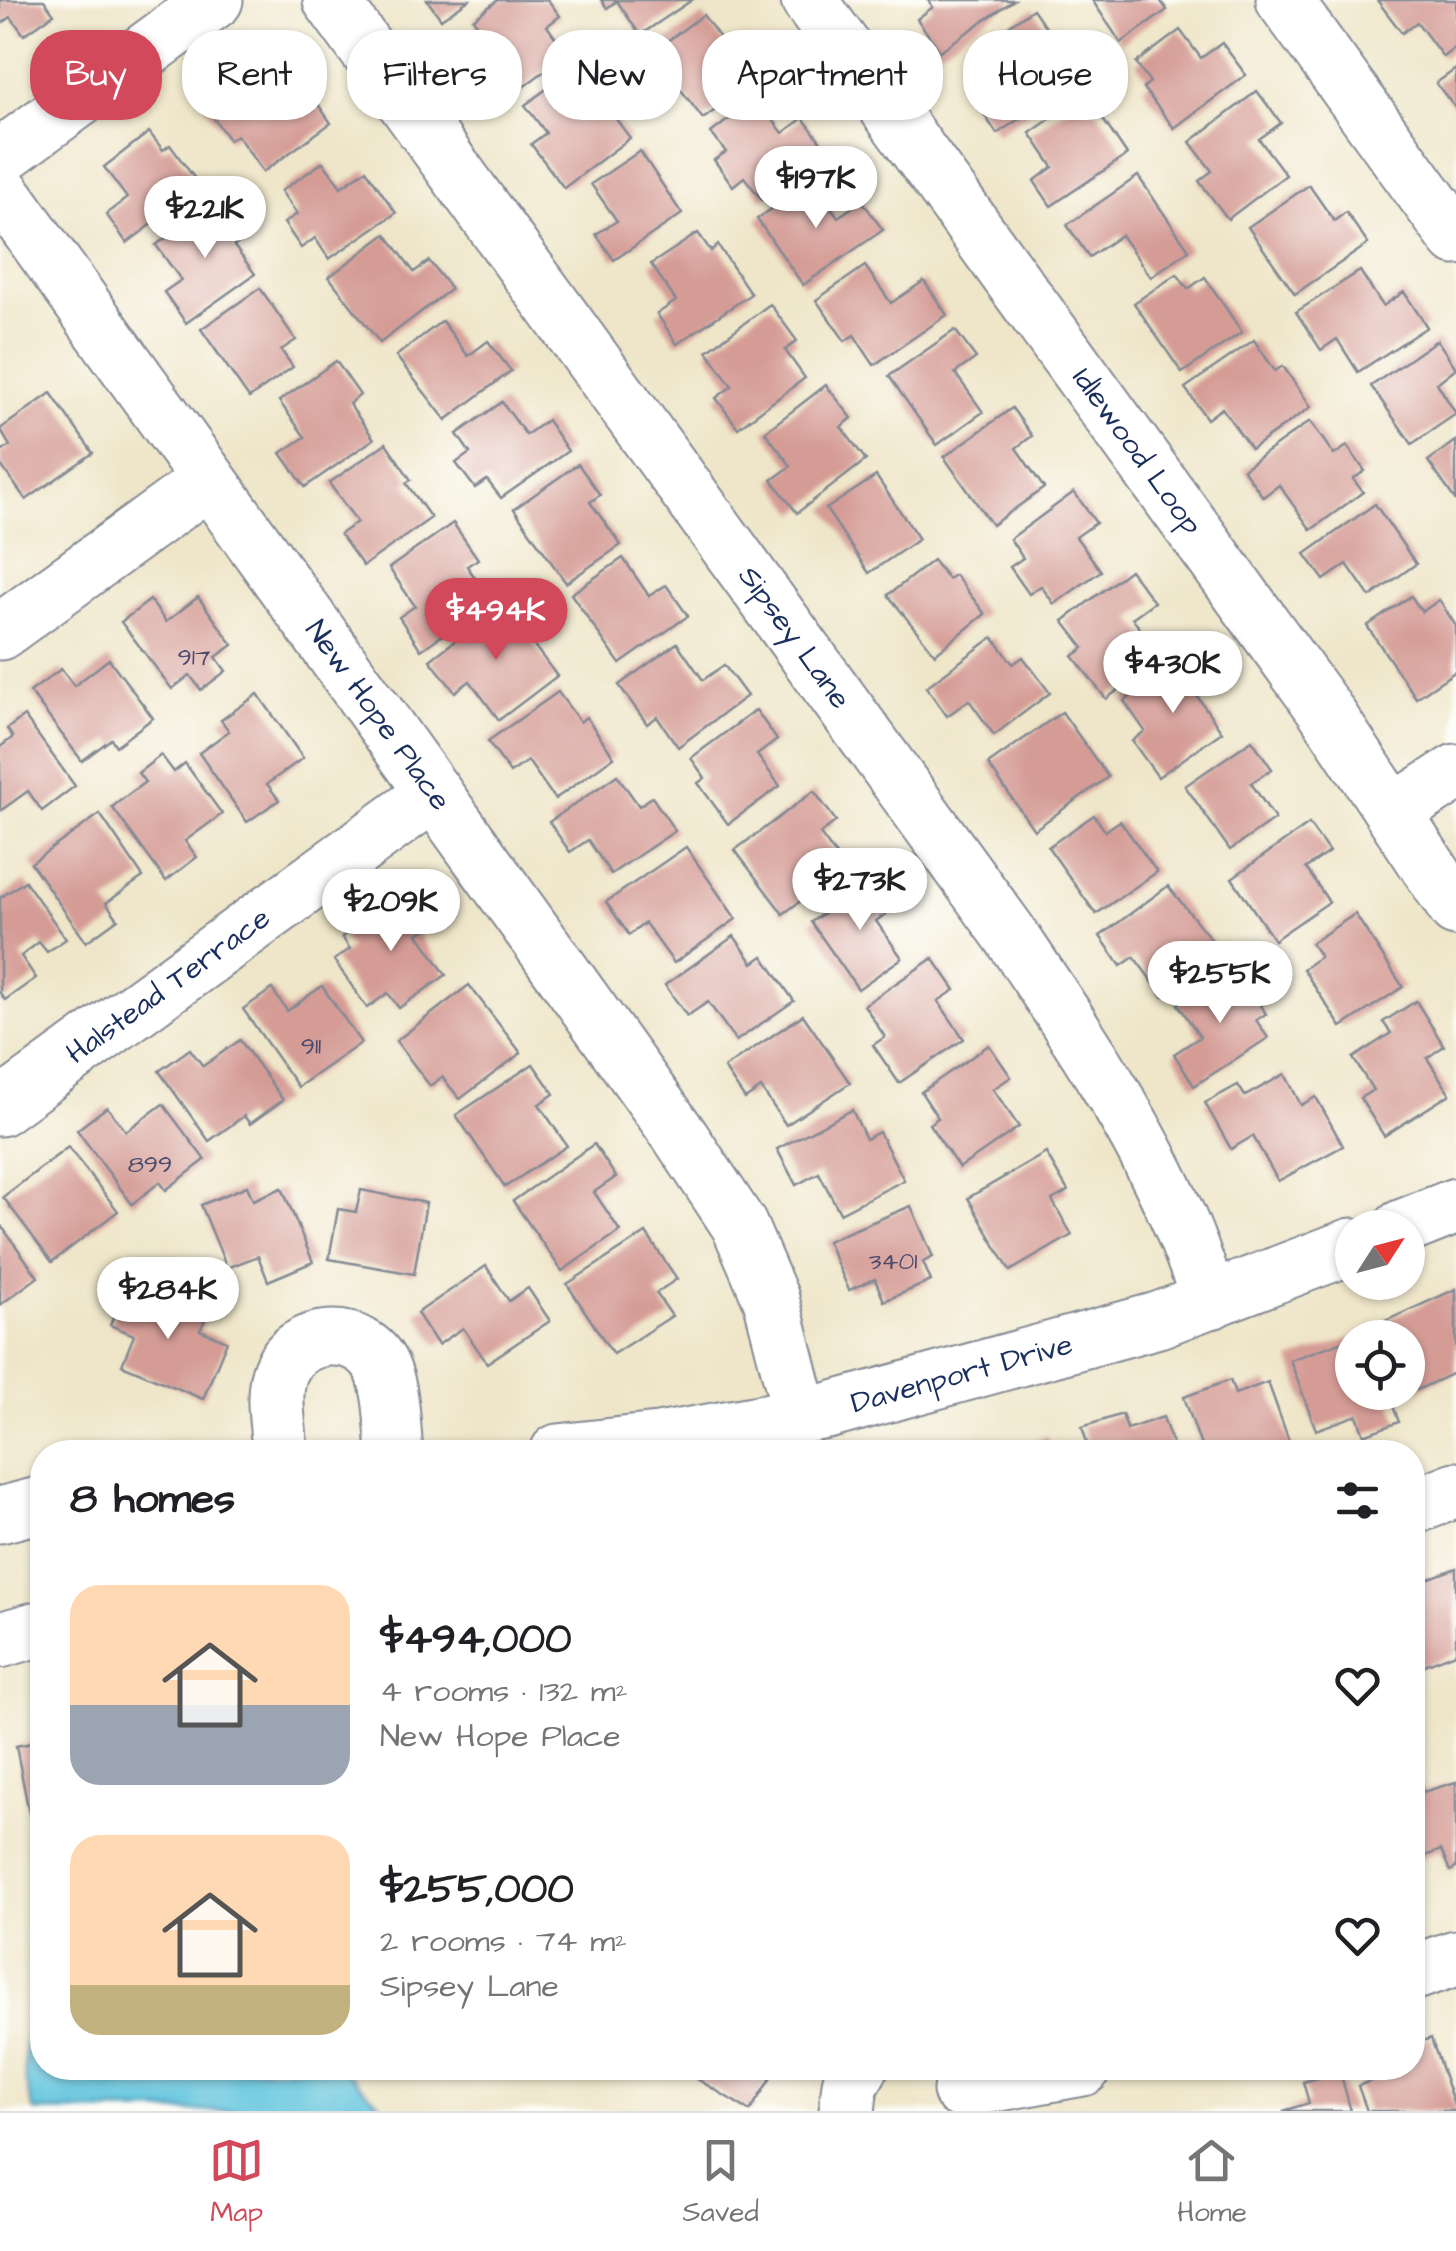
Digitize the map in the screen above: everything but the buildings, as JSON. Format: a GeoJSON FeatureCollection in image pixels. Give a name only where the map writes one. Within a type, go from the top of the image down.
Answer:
{"type":"FeatureCollection","features":[{"type":"Feature","properties":{"kind":"street"},"geometry":{"type":"LineString","coordinates":[[0,157],[215,0]]}},
{"type":"Feature","properties":{"kind":"street","name":"Sipsey Lane"},"geometry":{"type":"LineString","coordinates":[[331,0],[1064,1014],[1149,1159],[1180,1221],[1210,1301]]}},
{"type":"Feature","properties":{"kind":"street","name":"Idlewood Loop"},"geometry":{"type":"LineString","coordinates":[[809,0],[1302,679],[1456,908]]}},
{"type":"Feature","properties":{"kind":"street"},"geometry":{"type":"LineString","coordinates":[[1284,0],[1456,236]]}},
{"type":"Feature","properties":{"kind":"street","name":"New Hope Place"},"geometry":{"type":"LineString","coordinates":[[0,189],[680,1136],[738,1225],[771,1299],[801,1416]]}},
{"type":"Feature","properties":{"kind":"street"},"geometry":{"type":"LineString","coordinates":[[0,632],[209,480]]}},
{"type":"Feature","properties":{"kind":"street"},"geometry":{"type":"LineString","coordinates":[[1394,812],[1456,772]]}},
{"type":"Feature","properties":{"kind":"street","name":"Halstead Terrace"},"geometry":{"type":"LineString","coordinates":[[0,1108],[434,792]]}},
{"type":"Feature","properties":{"kind":"street"},"geometry":{"type":"LineString","coordinates":[[1425,1218],[1456,1206]]}},
{"type":"Feature","properties":{"kind":"street","name":"Davenport Drive"},"geometry":{"type":"LineString","coordinates":[[664,1440],[801,1416],[1006,1364],[1158,1320],[1335,1253]]}},
{"type":"Feature","properties":{"kind":"street"},"geometry":{"type":"LineString","coordinates":[[279,1440],[276,1397],[280,1372],[294,1352],[315,1339],[340,1337],[364,1346],[381,1364],[394,1440]]}},
{"type":"Feature","properties":{"kind":"street"},"geometry":{"type":"LineString","coordinates":[[1425,1502],[1456,1490]]}},
{"type":"Feature","properties":{"kind":"street"},"geometry":{"type":"LineString","coordinates":[[0,1514],[30,1507]]}},
{"type":"Feature","properties":{"kind":"street"},"geometry":{"type":"LineString","coordinates":[[0,1640],[30,1631]]}},
{"type":"Feature","properties":{"kind":"street"},"geometry":{"type":"LineString","coordinates":[[1425,1969],[1456,1958]]}},
{"type":"Feature","properties":{"kind":"street"},"geometry":{"type":"LineString","coordinates":[[847,2111],[852,2080]]}},
{"type":"Feature","properties":{"kind":"street"},"geometry":{"type":"LineString","coordinates":[[957,2090],[1014,2080]]}},
{"type":"Feature","properties":{"kind":"water"},"geometry":{"type":"Polygon","coordinates":[[[29,2031],[30,2080],[355,2080],[388,2111],[34,2111],[24,2071],[29,2031]]]}}]}
